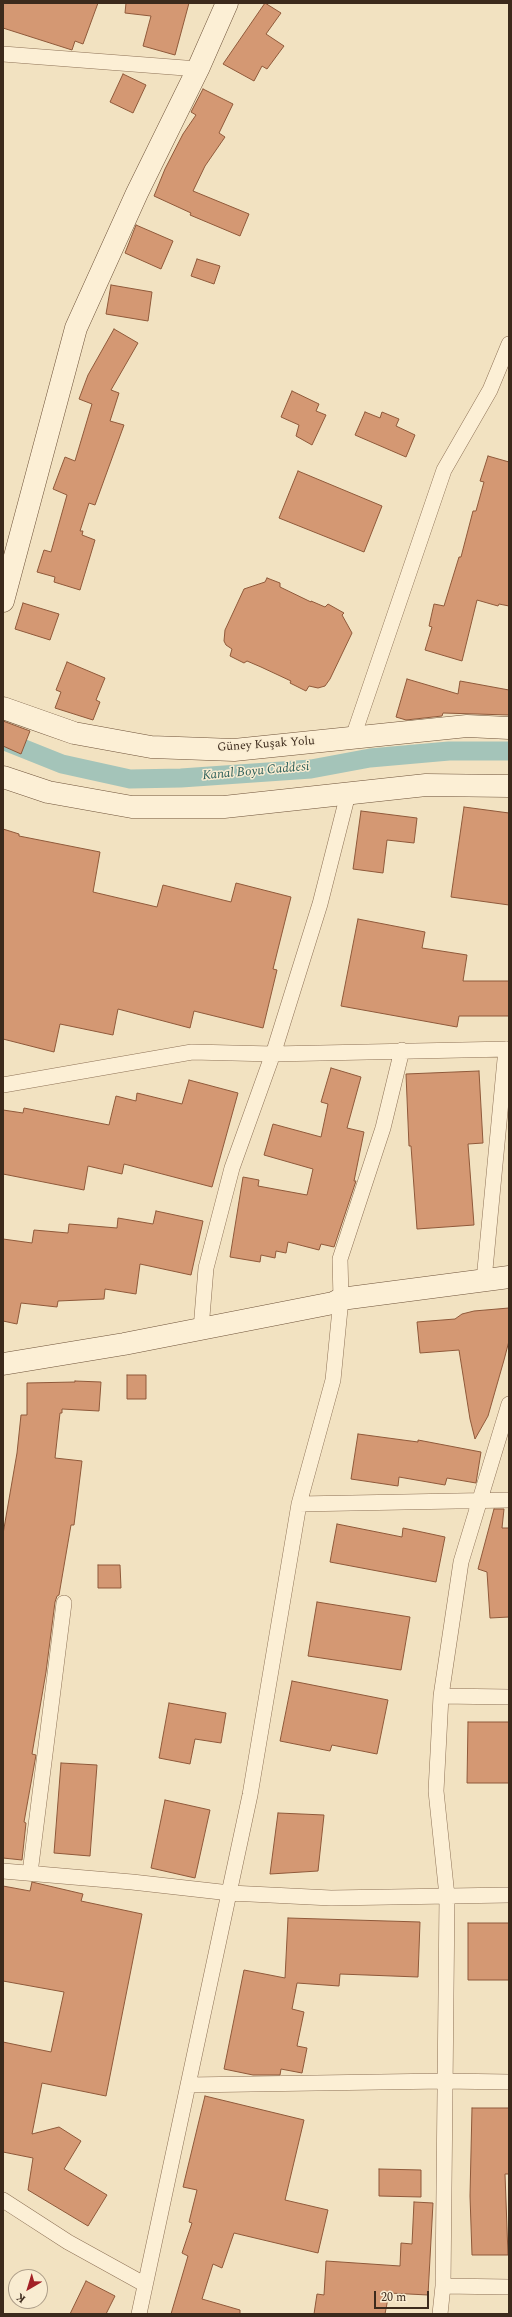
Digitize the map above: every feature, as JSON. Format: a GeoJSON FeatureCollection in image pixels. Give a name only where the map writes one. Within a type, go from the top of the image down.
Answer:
{"type":"FeatureCollection","features":[{"type":"Feature","properties":{"kind":"main road"},"geometry":{"type":"LineString","coordinates":[[3,601],[76,328],[137,193],[198,69],[227,3]]}},
{"type":"Feature","properties":{"kind":"main road","name":"Güney Kuşak Yolu"},"geometry":{"type":"LineString","coordinates":[[3,708],[74,733],[151,747],[234,750],[467,726],[509,728]]}},
{"type":"Feature","properties":{"kind":"main road"},"geometry":{"type":"LineString","coordinates":[[3,725],[23,716]]}},
{"type":"Feature","properties":{"kind":"main road"},"geometry":{"type":"LineString","coordinates":[[3,778],[48,792],[132,807],[224,807],[426,786],[509,786]]}},
{"type":"Feature","properties":{"kind":"main road"},"geometry":{"type":"LineString","coordinates":[[3,1364],[201,1329],[333,1303],[341,1299],[509,1277]]}},
{"type":"Feature","properties":{"kind":"street"},"geometry":{"type":"LineString","coordinates":[[3,54],[198,69]]}},
{"type":"Feature","properties":{"kind":"street"},"geometry":{"type":"LineString","coordinates":[[353,737],[444,470],[490,390],[507,352]]}},
{"type":"Feature","properties":{"kind":"street"},"geometry":{"type":"LineString","coordinates":[[201,1329],[206,1268],[232,1168],[273,1054],[320,904],[348,794]]}},
{"type":"Feature","properties":{"kind":"street"},"geometry":{"type":"LineString","coordinates":[[3,1085],[192,1052],[273,1054],[402,1050],[508,1049],[484,1280]]}},
{"type":"Feature","properties":{"kind":"street"},"geometry":{"type":"LineString","coordinates":[[139,2314],[144,2284],[230,1893],[250,1795],[299,1504],[333,1380],[341,1299],[340,1260],[383,1128],[402,1050]]}},
{"type":"Feature","properties":{"kind":"street"},"geometry":{"type":"LineString","coordinates":[[440,2314],[443,2286],[447,1896],[436,1791],[441,1696],[462,1562],[509,1404]]}},
{"type":"Feature","properties":{"kind":"street"},"geometry":{"type":"LineString","coordinates":[[299,1504],[509,1500]]}},
{"type":"Feature","properties":{"kind":"street"},"geometry":{"type":"LineString","coordinates":[[30,1873],[64,1603]]}},
{"type":"Feature","properties":{"kind":"street"},"geometry":{"type":"LineString","coordinates":[[441,1696],[509,1697]]}},
{"type":"Feature","properties":{"kind":"street"},"geometry":{"type":"LineString","coordinates":[[3,1871],[230,1893],[330,1898],[509,1895]]}},
{"type":"Feature","properties":{"kind":"street"},"geometry":{"type":"LineString","coordinates":[[188,2085],[444,2081],[509,2082]]}},
{"type":"Feature","properties":{"kind":"street"},"geometry":{"type":"LineString","coordinates":[[3,2200],[68,2242],[144,2284]]}},
{"type":"Feature","properties":{"kind":"street"},"geometry":{"type":"LineString","coordinates":[[443,2286],[509,2287]]}},
{"type":"Feature","properties":{"kind":"building"},"geometry":{"type":"Polygon","coordinates":[[[3,3],[98,3],[83,44],[75,41],[72,50],[3,28],[3,3]]]}},
{"type":"Feature","properties":{"kind":"building"},"geometry":{"type":"Polygon","coordinates":[[[126,3],[189,3],[175,55],[143,46],[151,16],[125,13],[126,3]]]}},
{"type":"Feature","properties":{"kind":"building"},"geometry":{"type":"Polygon","coordinates":[[[265,3],[281,13],[266,34],[284,46],[267,69],[262,66],[254,81],[223,64],[265,3]]]}},
{"type":"Feature","properties":{"kind":"building"},"geometry":{"type":"Polygon","coordinates":[[[123,74],[146,85],[133,113],[110,102],[123,74]]]}},
{"type":"Feature","properties":{"kind":"building"},"geometry":{"type":"Polygon","coordinates":[[[203,89],[233,104],[219,133],[225,137],[205,166],[193,191],[249,214],[240,236],[190,215],[191,213],[154,196],[165,169],[183,134],[196,115],[191,112],[203,89]]]}},
{"type":"Feature","properties":{"kind":"building"},"geometry":{"type":"Polygon","coordinates":[[[136,225],[173,241],[161,269],[125,253],[136,225]]]}},
{"type":"Feature","properties":{"kind":"building"},"geometry":{"type":"Polygon","coordinates":[[[197,259],[220,266],[214,284],[191,276],[197,259]]]}},
{"type":"Feature","properties":{"kind":"building"},"geometry":{"type":"Polygon","coordinates":[[[111,285],[152,292],[148,321],[106,314],[111,285]]]}},
{"type":"Feature","properties":{"kind":"building"},"geometry":{"type":"Polygon","coordinates":[[[114,329],[138,343],[111,390],[119,393],[110,421],[124,425],[95,505],[89,503],[80,531],[83,531],[82,535],[95,540],[80,590],[54,582],[55,577],[37,572],[44,550],[51,552],[67,495],[53,489],[65,457],[75,461],[92,404],[79,399],[88,375],[114,329]]]}},
{"type":"Feature","properties":{"kind":"building"},"geometry":{"type":"Polygon","coordinates":[[[292,391],[319,404],[316,411],[326,415],[312,445],[296,436],[299,425],[281,417],[292,391]]]}},
{"type":"Feature","properties":{"kind":"building"},"geometry":{"type":"Polygon","coordinates":[[[365,412],[380,418],[382,412],[399,419],[396,426],[415,435],[406,457],[355,435],[365,412]]]}},
{"type":"Feature","properties":{"kind":"building"},"geometry":{"type":"Polygon","coordinates":[[[488,456],[509,462],[509,606],[499,604],[498,606],[477,600],[462,661],[425,650],[432,627],[429,626],[434,604],[444,606],[459,557],[461,557],[473,511],[476,511],[484,482],[480,481],[488,456]]]}},
{"type":"Feature","properties":{"kind":"building"},"geometry":{"type":"Polygon","coordinates":[[[298,471],[382,506],[364,552],[279,518],[298,471]]]}},
{"type":"Feature","properties":{"kind":"building"},"geometry":{"type":"Polygon","coordinates":[[[267,578],[280,583],[280,587],[311,602],[325,607],[328,604],[344,613],[342,615],[352,633],[330,679],[325,686],[318,688],[309,686],[306,691],[290,683],[291,681],[261,667],[247,661],[244,663],[230,656],[232,649],[226,645],[224,641],[225,630],[244,589],[265,582],[267,578]]]}},
{"type":"Feature","properties":{"kind":"building"},"geometry":{"type":"Polygon","coordinates":[[[23,603],[59,614],[50,640],[15,629],[23,603]]]}},
{"type":"Feature","properties":{"kind":"building"},"geometry":{"type":"Polygon","coordinates":[[[67,662],[105,678],[96,700],[100,702],[93,720],[55,708],[61,692],[56,690],[67,662]]]}},
{"type":"Feature","properties":{"kind":"building"},"geometry":{"type":"Polygon","coordinates":[[[407,679],[458,694],[460,681],[509,690],[509,715],[443,713],[442,716],[406,720],[396,717],[407,679]]]}},
{"type":"Feature","properties":{"kind":"building"},"geometry":{"type":"Polygon","coordinates":[[[3,721],[30,731],[21,754],[3,746],[3,721]]]}},
{"type":"Feature","properties":{"kind":"building"},"geometry":{"type":"Polygon","coordinates":[[[464,807],[509,813],[509,905],[451,897],[464,807]]]}},
{"type":"Feature","properties":{"kind":"building"},"geometry":{"type":"Polygon","coordinates":[[[361,811],[417,818],[414,843],[387,840],[383,873],[353,869],[361,811]]]}},
{"type":"Feature","properties":{"kind":"building"},"geometry":{"type":"Polygon","coordinates":[[[3,829],[19,834],[19,836],[100,852],[93,892],[157,907],[163,885],[231,902],[236,883],[291,897],[273,969],[277,970],[263,1028],[194,1011],[190,1028],[118,1009],[113,1035],[60,1024],[54,1052],[3,1039],[3,829]]]}},
{"type":"Feature","properties":{"kind":"building"},"geometry":{"type":"Polygon","coordinates":[[[358,919],[425,932],[422,948],[467,955],[463,981],[509,981],[509,1016],[459,1016],[457,1027],[341,1006],[358,919]]]}},
{"type":"Feature","properties":{"kind":"building"},"geometry":{"type":"Polygon","coordinates":[[[331,1068],[361,1077],[347,1128],[364,1132],[354,1181],[356,1181],[334,1247],[321,1244],[319,1250],[288,1242],[286,1253],[276,1251],[275,1258],[261,1255],[260,1262],[230,1257],[243,1177],[259,1180],[258,1186],[307,1195],[313,1169],[264,1155],[273,1124],[321,1137],[328,1104],[321,1102],[331,1068]]]}},
{"type":"Feature","properties":{"kind":"building"},"geometry":{"type":"Polygon","coordinates":[[[479,1071],[483,1143],[468,1144],[474,1225],[417,1229],[411,1146],[409,1146],[406,1074],[479,1071]]]}},
{"type":"Feature","properties":{"kind":"building"},"geometry":{"type":"Polygon","coordinates":[[[189,1080],[238,1093],[212,1187],[124,1164],[122,1174],[88,1166],[84,1190],[3,1174],[3,1110],[23,1113],[24,1108],[109,1125],[116,1096],[136,1101],[137,1093],[182,1104],[189,1080]]]}},
{"type":"Feature","properties":{"kind":"building"},"geometry":{"type":"Polygon","coordinates":[[[156,1211],[203,1221],[191,1275],[140,1264],[136,1294],[105,1289],[104,1299],[58,1301],[57,1307],[21,1303],[17,1324],[3,1321],[3,1239],[32,1243],[34,1230],[68,1233],[69,1224],[117,1228],[118,1218],[153,1224],[156,1211]]]}},
{"type":"Feature","properties":{"kind":"building"},"geometry":{"type":"Polygon","coordinates":[[[509,1308],[509,1341],[488,1416],[475,1439],[470,1419],[459,1350],[420,1353],[417,1322],[455,1319],[462,1314],[474,1311],[509,1308]]]}},
{"type":"Feature","properties":{"kind":"building"},"geometry":{"type":"Polygon","coordinates":[[[127,1375],[146,1375],[146,1399],[127,1399],[127,1375]]]}},
{"type":"Feature","properties":{"kind":"building"},"geometry":{"type":"Polygon","coordinates":[[[75,1381],[101,1382],[99,1411],[62,1409],[62,1413],[60,1413],[55,1458],[82,1461],[74,1525],[71,1525],[59,1595],[57,1596],[55,1602],[46,1672],[32,1754],[36,1755],[24,1822],[26,1823],[22,1860],[3,1858],[3,1534],[17,1453],[21,1415],[27,1415],[27,1383],[75,1381]]]}},
{"type":"Feature","properties":{"kind":"building"},"geometry":{"type":"Polygon","coordinates":[[[358,1434],[418,1442],[418,1440],[481,1452],[476,1483],[447,1478],[445,1485],[399,1477],[398,1486],[351,1479],[358,1434]]]}},
{"type":"Feature","properties":{"kind":"building"},"geometry":{"type":"Polygon","coordinates":[[[494,1509],[504,1509],[502,1528],[509,1528],[509,1617],[490,1618],[487,1572],[478,1569],[494,1509]]]}},
{"type":"Feature","properties":{"kind":"building"},"geometry":{"type":"Polygon","coordinates":[[[337,1524],[402,1537],[403,1528],[445,1537],[436,1582],[330,1562],[337,1524]]]}},
{"type":"Feature","properties":{"kind":"building"},"geometry":{"type":"Polygon","coordinates":[[[98,1565],[120,1565],[121,1588],[98,1588],[98,1565]]]}},
{"type":"Feature","properties":{"kind":"building"},"geometry":{"type":"Polygon","coordinates":[[[317,1602],[410,1617],[401,1670],[308,1656],[317,1602]]]}},
{"type":"Feature","properties":{"kind":"building"},"geometry":{"type":"Polygon","coordinates":[[[292,1681],[388,1700],[377,1754],[332,1745],[330,1751],[280,1741],[292,1681]]]}},
{"type":"Feature","properties":{"kind":"building"},"geometry":{"type":"Polygon","coordinates":[[[169,1703],[226,1713],[221,1743],[195,1739],[190,1764],[159,1758],[169,1703]]]}},
{"type":"Feature","properties":{"kind":"building"},"geometry":{"type":"Polygon","coordinates":[[[468,1722],[509,1722],[509,1783],[467,1783],[468,1722]]]}},
{"type":"Feature","properties":{"kind":"building"},"geometry":{"type":"Polygon","coordinates":[[[61,1763],[97,1765],[90,1856],[54,1853],[61,1763]]]}},
{"type":"Feature","properties":{"kind":"building"},"geometry":{"type":"Polygon","coordinates":[[[165,1800],[210,1810],[195,1878],[151,1868],[165,1800]]]}},
{"type":"Feature","properties":{"kind":"building"},"geometry":{"type":"Polygon","coordinates":[[[278,1813],[324,1815],[318,1871],[270,1874],[278,1813]]]}},
{"type":"Feature","properties":{"kind":"building"},"geometry":{"type":"Polygon","coordinates":[[[32,1882],[83,1894],[81,1901],[142,1914],[106,2096],[42,2083],[32,2134],[59,2127],[81,2141],[64,2169],[107,2195],[88,2226],[28,2190],[33,2158],[3,2152],[3,2042],[51,2052],[64,1992],[3,1981],[3,1886],[30,1891],[32,1882]]]}},
{"type":"Feature","properties":{"kind":"building"},"geometry":{"type":"Polygon","coordinates":[[[288,1918],[420,1922],[418,1977],[340,1974],[339,1986],[297,1983],[292,2009],[304,2012],[297,2046],[307,2048],[302,2073],[281,2069],[280,2075],[253,2075],[224,2069],[244,1970],[285,1978],[288,1918]]]}},
{"type":"Feature","properties":{"kind":"building"},"geometry":{"type":"Polygon","coordinates":[[[468,1923],[509,1923],[509,1980],[468,1980],[468,1923]]]}},
{"type":"Feature","properties":{"kind":"building"},"geometry":{"type":"Polygon","coordinates":[[[205,2096],[304,2120],[285,2200],[328,2210],[318,2253],[234,2233],[222,2268],[213,2264],[202,2299],[240,2310],[240,2314],[171,2314],[188,2256],[182,2253],[192,2223],[189,2222],[197,2190],[183,2187],[205,2096]]]}},
{"type":"Feature","properties":{"kind":"building"},"geometry":{"type":"Polygon","coordinates":[[[472,2108],[509,2108],[509,2174],[505,2174],[508,2255],[472,2255],[470,2196],[472,2108]]]}},
{"type":"Feature","properties":{"kind":"building"},"geometry":{"type":"Polygon","coordinates":[[[379,2169],[421,2170],[421,2197],[379,2196],[379,2169]]]}},
{"type":"Feature","properties":{"kind":"building"},"geometry":{"type":"Polygon","coordinates":[[[414,2202],[433,2203],[428,2295],[389,2293],[385,2314],[314,2314],[317,2294],[324,2295],[326,2261],[400,2266],[401,2243],[412,2244],[414,2202]]]}},
{"type":"Feature","properties":{"kind":"building"},"geometry":{"type":"Polygon","coordinates":[[[86,2281],[115,2296],[106,2314],[70,2314],[86,2281]]]}},
{"type":"Feature","properties":{"kind":"waterway","name":"Kanal Boyu Caddesi"},"geometry":{"type":"LineString","coordinates":[[7,742],[62,764],[130,779],[181,778],[311,769],[370,758],[449,751],[509,751]]}}]}
